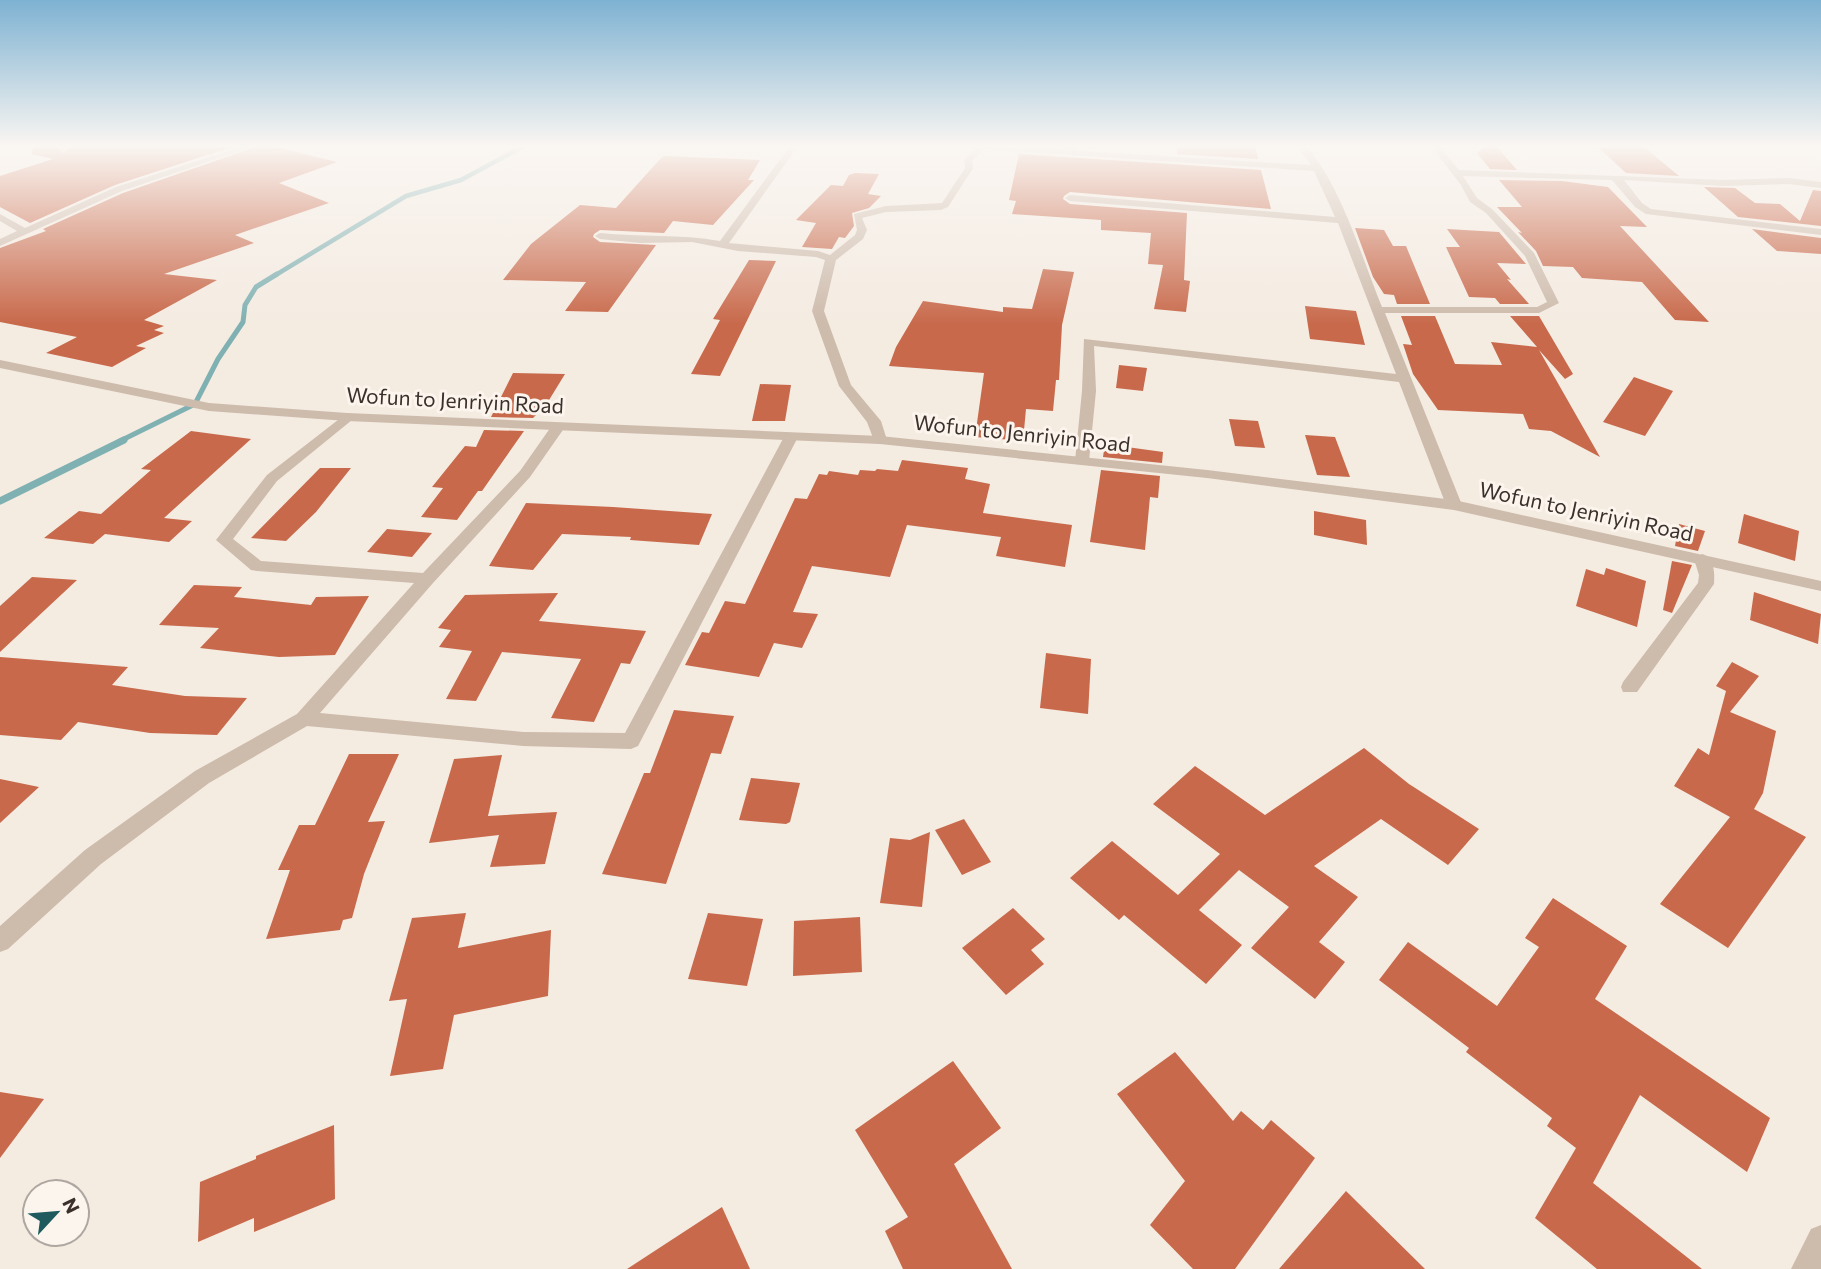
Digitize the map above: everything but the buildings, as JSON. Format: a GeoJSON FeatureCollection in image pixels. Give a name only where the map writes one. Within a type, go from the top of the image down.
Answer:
{"type":"FeatureCollection","features":[{"type":"Feature","properties":{"kind":"street"},"geometry":{"type":"LineString","coordinates":[[0,243],[84,205]]}},
{"type":"Feature","properties":{"kind":"street"},"geometry":{"type":"LineString","coordinates":[[722,246],[751,205]]}},
{"type":"Feature","properties":{"kind":"street"},"geometry":{"type":"LineString","coordinates":[[880,440],[874,421],[845,386],[818,311],[831,259],[859,237],[862,230],[857,216],[886,209],[935,208],[944,205]]}},
{"type":"Feature","properties":{"kind":"street"},"geometry":{"type":"LineString","coordinates":[[1159,205],[1342,220]]}},
{"type":"Feature","properties":{"kind":"street"},"geometry":{"type":"LineString","coordinates":[[1335,205],[1454,505]]}},
{"type":"Feature","properties":{"kind":"street"},"geometry":{"type":"LineString","coordinates":[[1377,310],[1539,310],[1553,303],[1530,255],[1489,211],[1480,205]]}},
{"type":"Feature","properties":{"kind":"street"},"geometry":{"type":"LineString","coordinates":[[1636,205],[1649,212],[1821,233]]}},
{"type":"Feature","properties":{"kind":"street"},"geometry":{"type":"LineString","coordinates":[[0,217],[17,230],[25,232]]}},
{"type":"Feature","properties":{"kind":"street"},"geometry":{"type":"LineString","coordinates":[[600,236],[640,240],[692,239],[722,246],[818,254],[831,259]]}},
{"type":"Feature","properties":{"kind":"street"},"geometry":{"type":"LineString","coordinates":[[1082,461],[1089,391],[1088,342],[1405,379]]}},
{"type":"Feature","properties":{"kind":"street","name":"Wofun to Jenriyin Road"},"geometry":{"type":"LineString","coordinates":[[0,364],[209,407],[348,417],[880,440],[1454,505],[1821,586]]}},
{"type":"Feature","properties":{"kind":"street"},"geometry":{"type":"LineString","coordinates":[[348,417],[272,478],[224,540],[257,566],[427,579]]}},
{"type":"Feature","properties":{"kind":"street"},"geometry":{"type":"LineString","coordinates":[[0,940],[93,857],[191,785],[303,719],[427,579],[525,474],[558,427]]}},
{"type":"Feature","properties":{"kind":"street"},"geometry":{"type":"LineString","coordinates":[[303,719],[523,739],[631,741],[791,437]]}},
{"type":"Feature","properties":{"kind":"street"},"geometry":{"type":"LineString","coordinates":[[1630,687],[1706,584],[1707,575],[1702,559]]}},
{"type":"Feature","properties":{"kind":"street"},"geometry":{"type":"LineString","coordinates":[[1806,1269],[1821,1239]]}},
{"type":"Feature","properties":{"kind":"waterway"},"geometry":{"type":"LineString","coordinates":[[274,276],[391,205]]}},
{"type":"Feature","properties":{"kind":"waterway"},"geometry":{"type":"LineString","coordinates":[[120,441],[195,404],[218,359],[243,322],[245,305],[256,287],[277,274]]}},
{"type":"Feature","properties":{"kind":"waterway"},"geometry":{"type":"LineString","coordinates":[[0,501],[124,440]]}}]}
